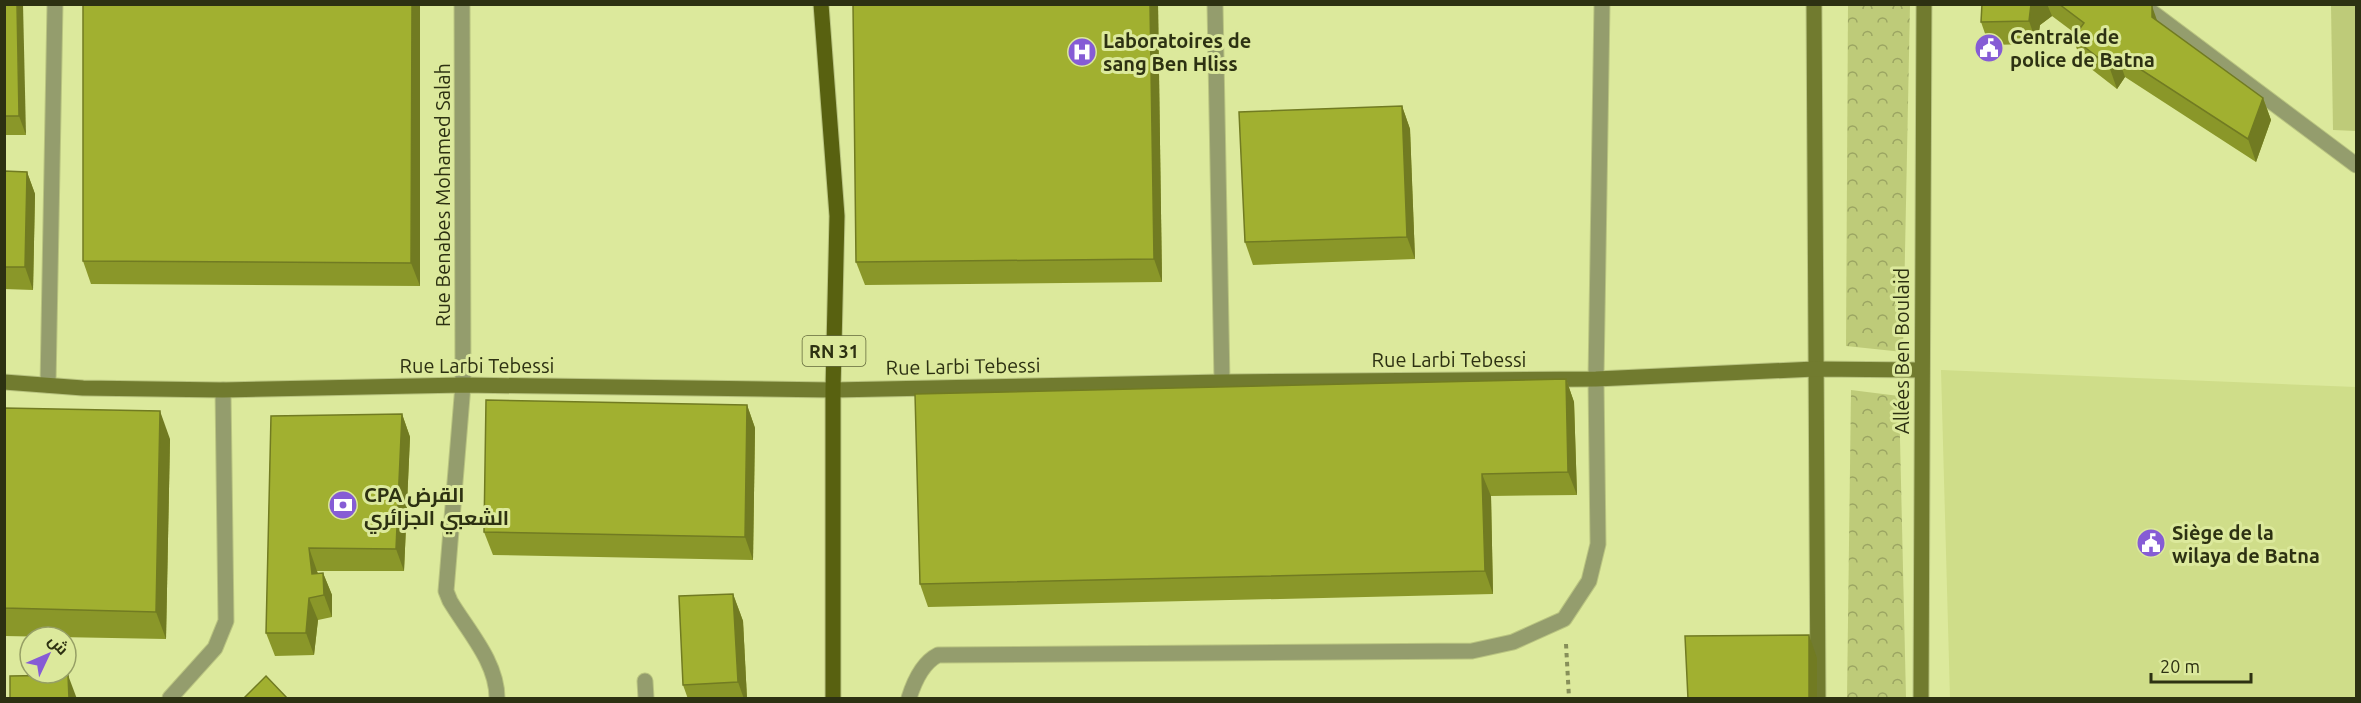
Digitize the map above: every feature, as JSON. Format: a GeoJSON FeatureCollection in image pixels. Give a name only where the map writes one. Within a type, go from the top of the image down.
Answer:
{"type":"FeatureCollection","features":[{"type":"Feature","properties":{"kind":"main road","name":"RN 31"},"geometry":{"type":"LineString","coordinates":[[821,4],[837,216],[833,390],[833,699]]}},
{"type":"Feature","properties":{"kind":"street"},"geometry":{"type":"LineString","coordinates":[[48,385],[55,4]]}},
{"type":"Feature","properties":{"kind":"street","name":"Rue Benabes Mohamed Salah"},"geometry":{"type":"LineString","coordinates":[[462,4],[463,385],[446,591],[489,661],[495,678],[496,699]]}},
{"type":"Feature","properties":{"kind":"street"},"geometry":{"type":"LineString","coordinates":[[1215,4],[1222,382]]}},
{"type":"Feature","properties":{"kind":"street"},"geometry":{"type":"LineString","coordinates":[[909,699],[922,669],[930,659],[938,655],[1472,651],[1513,642],[1564,619],[1589,581],[1598,544],[1596,379],[1602,4]]}},
{"type":"Feature","properties":{"kind":"street"},"geometry":{"type":"LineString","coordinates":[[1814,4],[1818,699]]}},
{"type":"Feature","properties":{"kind":"street","name":"Allées Ben Boulaid"},"geometry":{"type":"LineString","coordinates":[[1921,699],[1924,4]]}},
{"type":"Feature","properties":{"kind":"street"},"geometry":{"type":"LineString","coordinates":[[2141,4],[2356,165]]}},
{"type":"Feature","properties":{"kind":"street","name":"Rue Larbi Tebessi"},"geometry":{"type":"LineString","coordinates":[[4,382],[82,388],[223,390],[463,385],[833,390],[1222,382],[1596,379],[1815,369],[1922,370]]}},
{"type":"Feature","properties":{"kind":"street"},"geometry":{"type":"LineString","coordinates":[[170,699],[215,648],[226,621],[223,390]]}},
{"type":"Feature","properties":{"kind":"street"},"geometry":{"type":"LineString","coordinates":[[645,681],[646,699]]}},
{"type":"Feature","properties":{"kind":"path"},"geometry":{"type":"LineString","coordinates":[[1564,619],[1569,699]]}},
{"type":"Feature","properties":{"kind":"shaded area","name":"Siège de la wilaya de Batna"},"geometry":{"type":"Polygon","coordinates":[[[1941,370],[2356,387],[2356,698],[1950,698],[1941,370]]]}},
{"type":"Feature","properties":{"kind":"green space"},"geometry":{"type":"Polygon","coordinates":[[[1848,5],[1910,5],[1903,352],[1846,346],[1848,5]]]}},
{"type":"Feature","properties":{"kind":"green space"},"geometry":{"type":"Polygon","coordinates":[[[2331,5],[2356,5],[2356,131],[2333,130],[2331,5]]]}},
{"type":"Feature","properties":{"kind":"green space"},"geometry":{"type":"Polygon","coordinates":[[[1851,390],[1899,396],[1906,698],[1847,698],[1851,390]]]}},
{"type":"Feature","properties":{"kind":"building"},"geometry":{"type":"Polygon","coordinates":[[[4,4],[17,4],[19,116],[4,116],[4,4]]]}},
{"type":"Feature","properties":{"kind":"building"},"geometry":{"type":"Polygon","coordinates":[[[83,4],[412,4],[411,263],[83,261],[83,4]]]}},
{"type":"Feature","properties":{"kind":"building"},"geometry":{"type":"Polygon","coordinates":[[[853,4],[1150,4],[1154,259],[856,262],[853,4]]]}},
{"type":"Feature","properties":{"kind":"building"},"geometry":{"type":"Polygon","coordinates":[[[1982,4],[2031,4],[2029,21],[1981,22],[1982,4]]]}},
{"type":"Feature","properties":{"kind":"building"},"geometry":{"type":"Polygon","coordinates":[[[2059,4],[2150,4],[2152,17],[2263,98],[2248,139],[2117,54],[2109,66],[2073,38],[2084,23],[2059,4]]]}},
{"type":"Feature","properties":{"kind":"building"},"geometry":{"type":"Polygon","coordinates":[[[1402,106],[1407,237],[1245,242],[1239,112],[1402,106]]]}},
{"type":"Feature","properties":{"kind":"building"},"geometry":{"type":"Polygon","coordinates":[[[4,171],[27,172],[25,267],[4,267],[4,171]]]}},
{"type":"Feature","properties":{"kind":"building"},"geometry":{"type":"Polygon","coordinates":[[[1566,379],[1568,472],[1482,474],[1485,571],[920,584],[915,394],[1566,379]]]}},
{"type":"Feature","properties":{"kind":"building"},"geometry":{"type":"Polygon","coordinates":[[[486,400],[747,405],[745,537],[484,532],[486,400]]]}},
{"type":"Feature","properties":{"kind":"building"},"geometry":{"type":"Polygon","coordinates":[[[4,408],[160,411],[156,612],[4,608],[4,408]]]}},
{"type":"Feature","properties":{"kind":"building","name":"CPA القرض الشعبي الجزائري"},"geometry":{"type":"Polygon","coordinates":[[[402,414],[396,549],[309,548],[312,574],[323,573],[324,595],[309,598],[306,633],[266,633],[271,416],[402,414]]]}},
{"type":"Feature","properties":{"kind":"building"},"geometry":{"type":"Polygon","coordinates":[[[733,594],[738,682],[683,685],[679,596],[733,594]]]}},
{"type":"Feature","properties":{"kind":"building"},"geometry":{"type":"Polygon","coordinates":[[[1809,635],[1809,699],[1688,699],[1685,636],[1809,635]]]}},
{"type":"Feature","properties":{"kind":"building"},"geometry":{"type":"Polygon","coordinates":[[[10,676],[18,676],[18,685],[68,685],[69,699],[10,699],[10,676]]]}},
{"type":"Feature","properties":{"kind":"building"},"geometry":{"type":"Polygon","coordinates":[[[266,676],[288,699],[243,699],[266,676]]]}},
{"type":"Feature","properties":{"kind":"place","name":"Centrale de police de Batna"},"geometry":{"type":"Point","coordinates":[1989,48]}},
{"type":"Feature","properties":{"kind":"place","name":"Laboratoires de sang Ben Hliss"},"geometry":{"type":"Point","coordinates":[1082,52]}},
{"type":"Feature","properties":{"kind":"place","name":"CPA القرض الشعبي الجزائري"},"geometry":{"type":"Point","coordinates":[343,505]}},
{"type":"Feature","properties":{"kind":"place","name":"Siège de la wilaya de Batna"},"geometry":{"type":"Point","coordinates":[2151,543]}}]}
